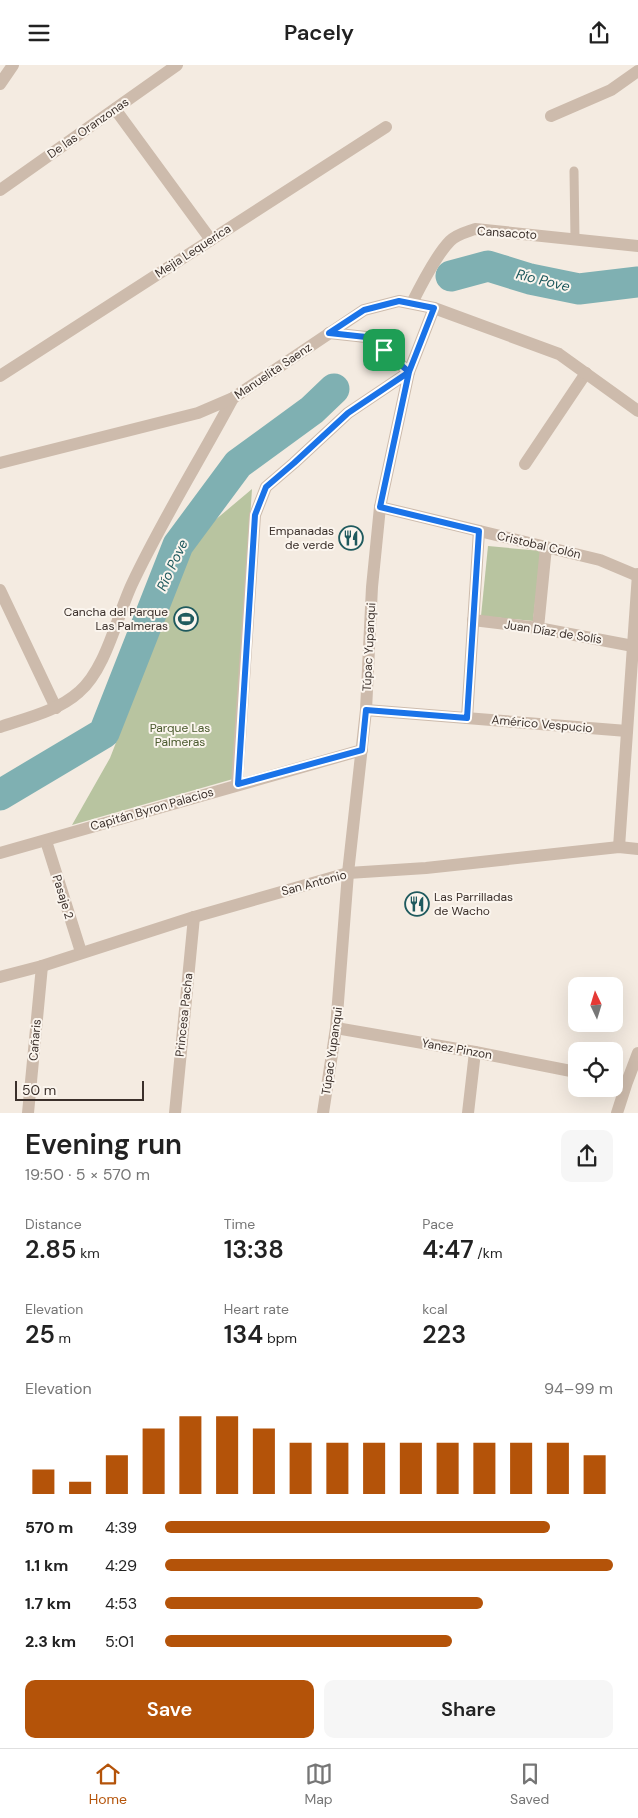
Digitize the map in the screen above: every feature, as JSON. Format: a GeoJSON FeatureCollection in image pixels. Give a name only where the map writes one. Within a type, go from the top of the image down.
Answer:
{"type":"FeatureCollection","features":[{"type":"Feature","properties":{"kind":"street"},"geometry":{"type":"LineString","coordinates":[[0,84],[13,65]]}},
{"type":"Feature","properties":{"kind":"street","name":"De las Oranzonas"},"geometry":{"type":"LineString","coordinates":[[0,190],[176,65]]}},
{"type":"Feature","properties":{"kind":"street"},"geometry":{"type":"LineString","coordinates":[[551,116],[611,90],[638,71]]}},
{"type":"Feature","properties":{"kind":"street"},"geometry":{"type":"LineString","coordinates":[[115,109],[210,240]]}},
{"type":"Feature","properties":{"kind":"street","name":"Mejia Lequerica"},"geometry":{"type":"LineString","coordinates":[[0,376],[386,127]]}},
{"type":"Feature","properties":{"kind":"street","name":"Cansacoto"},"geometry":{"type":"LineString","coordinates":[[412,303],[435,262],[450,241],[461,234],[475,229],[638,246]]}},
{"type":"Feature","properties":{"kind":"street","name":"Manuelita Saenz"},"geometry":{"type":"LineString","coordinates":[[0,463],[198,413],[233,398],[364,310],[399,301],[434,308],[559,354],[638,411]]}},
{"type":"Feature","properties":{"kind":"street","name":"Túpac Yupanqui"},"geometry":{"type":"LineString","coordinates":[[323,1113],[336,1028],[348,873],[366,710],[372,587],[380,507],[409,372],[434,308]]}},
{"type":"Feature","properties":{"kind":"street"},"geometry":{"type":"LineString","coordinates":[[238,784],[255,515],[266,487],[348,413],[409,372],[366,337],[329,333]]}},
{"type":"Feature","properties":{"kind":"street"},"geometry":{"type":"LineString","coordinates":[[525,464],[586,373]]}},
{"type":"Feature","properties":{"kind":"street"},"geometry":{"type":"LineString","coordinates":[[0,727],[56,708],[80,692],[96,673],[131,586],[152,543],[233,398]]}},
{"type":"Feature","properties":{"kind":"street","name":"Cristobal Colón"},"geometry":{"type":"LineString","coordinates":[[380,507],[600,560],[638,575]]}},
{"type":"Feature","properties":{"kind":"street"},"geometry":{"type":"LineString","coordinates":[[467,718],[479,531]]}},
{"type":"Feature","properties":{"kind":"street"},"geometry":{"type":"LineString","coordinates":[[538,628],[546,547]]}},
{"type":"Feature","properties":{"kind":"street"},"geometry":{"type":"LineString","coordinates":[[619,847],[638,575]]}},
{"type":"Feature","properties":{"kind":"street"},"geometry":{"type":"LineString","coordinates":[[0,590],[56,708]]}},
{"type":"Feature","properties":{"kind":"street","name":"Juan Díaz de Solís"},"geometry":{"type":"LineString","coordinates":[[474,620],[538,628],[633,646]]}},
{"type":"Feature","properties":{"kind":"street","name":"Américo Vespucio"},"geometry":{"type":"LineString","coordinates":[[366,710],[627,731]]}},
{"type":"Feature","properties":{"kind":"street","name":"Capitán Byron Palacios"},"geometry":{"type":"LineString","coordinates":[[0,853],[362,750]]}},
{"type":"Feature","properties":{"kind":"street","name":"Pasaje 2"},"geometry":{"type":"LineString","coordinates":[[46,841],[81,952]]}},
{"type":"Feature","properties":{"kind":"street","name":"San Antonio"},"geometry":{"type":"LineString","coordinates":[[0,977],[42,966],[194,917],[348,873],[426,868],[619,847],[638,849]]}},
{"type":"Feature","properties":{"kind":"street","name":"Princesa Pacha"},"geometry":{"type":"LineString","coordinates":[[175,1113],[194,917]]}},
{"type":"Feature","properties":{"kind":"street","name":"Cañaris"},"geometry":{"type":"LineString","coordinates":[[28,1113],[42,966]]}},
{"type":"Feature","properties":{"kind":"street","name":"Yanez Pinzon"},"geometry":{"type":"LineString","coordinates":[[336,1028],[568,1070]]}},
{"type":"Feature","properties":{"kind":"street"},"geometry":{"type":"LineString","coordinates":[[468,1113],[475,1052]]}},
{"type":"Feature","properties":{"kind":"street"},"geometry":{"type":"LineString","coordinates":[[623,1076],[638,1053]]}},
{"type":"Feature","properties":{"kind":"street"},"geometry":{"type":"LineString","coordinates":[[617,1113],[618,1097]]}},
{"type":"Feature","properties":{"kind":"lane"},"geometry":{"type":"LineString","coordinates":[[574,171],[576,239]]}},
{"type":"Feature","properties":{"kind":"green space","name":"Parque Las Palmeras"},"geometry":{"type":"Polygon","coordinates":[[[252,489],[233,779],[72,825],[110,758],[140,681],[189,542],[252,489]]]}},
{"type":"Feature","properties":{"kind":"green space"},"geometry":{"type":"Polygon","coordinates":[[[488,546],[541,551],[533,621],[481,616],[488,546]]]}},
{"type":"Feature","properties":{"kind":"waterway","name":"Río Pove"},"geometry":{"type":"LineString","coordinates":[[451,276],[488,266],[530,279],[579,289],[638,282]]}},
{"type":"Feature","properties":{"kind":"waterway","name":"Río Pove"},"geometry":{"type":"LineString","coordinates":[[0,795],[104,733],[178,545],[238,464],[312,410],[334,389]]}},
{"type":"Feature","properties":{"kind":"place","name":"Empanadas de verde"},"geometry":{"type":"Point","coordinates":[351,538]}},
{"type":"Feature","properties":{"kind":"place","name":"Cancha del Parque Las Palmeras"},"geometry":{"type":"Point","coordinates":[186,619]}},
{"type":"Feature","properties":{"kind":"place","name":"Las Parrilladas de Wacho"},"geometry":{"type":"Point","coordinates":[417,904]}},
{"type":"Feature","properties":{"kind":"route"},"geometry":{"type":"LineString","coordinates":[[384,350],[366,337],[329,333],[364,310],[399,301],[434,308],[409,372],[380,507],[479,531],[467,718],[366,710],[362,750],[238,784],[255,515],[266,487],[348,413],[409,372],[384,350]]}}]}
